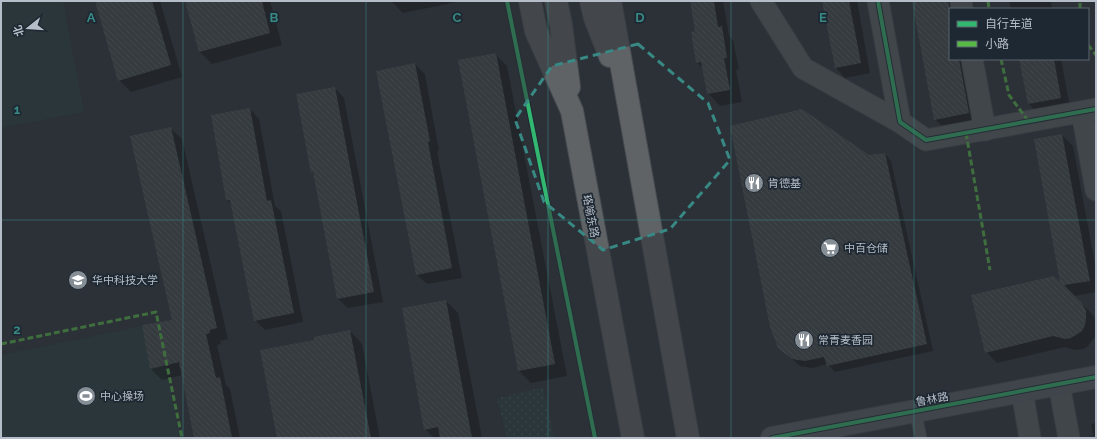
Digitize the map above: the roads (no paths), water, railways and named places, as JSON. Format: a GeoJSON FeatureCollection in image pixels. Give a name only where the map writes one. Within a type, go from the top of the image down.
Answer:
{"type":"FeatureCollection","features":[{"type":"Feature","properties":{"kind":"highway","name":"珞喻东路"},"geometry":{"type":"LineString","coordinates":[[530,1],[536,31],[572,111],[633,438]]}},
{"type":"Feature","properties":{"kind":"highway"},"geometry":{"type":"LineString","coordinates":[[556,1],[561,25],[572,111]]}},
{"type":"Feature","properties":{"kind":"highway"},"geometry":{"type":"LineString","coordinates":[[591,1],[595,18],[628,102]]}},
{"type":"Feature","properties":{"kind":"highway"},"geometry":{"type":"LineString","coordinates":[[610,1],[688,438]]}},
{"type":"Feature","properties":{"kind":"street"},"geometry":{"type":"LineString","coordinates":[[761,1],[803,68],[900,122],[926,140],[1089,111],[1096,190]]}},
{"type":"Feature","properties":{"kind":"street"},"geometry":{"type":"LineString","coordinates":[[878,1],[900,122]]}},
{"type":"Feature","properties":{"kind":"street"},"geometry":{"type":"LineString","coordinates":[[972,60],[985,130]]}},
{"type":"Feature","properties":{"kind":"street","name":"鲁林路"},"geometry":{"type":"LineString","coordinates":[[772,438],[1096,377]]}},
{"type":"Feature","properties":{"kind":"street"},"geometry":{"type":"LineString","coordinates":[[1059,384],[1069,438]]}},
{"type":"Feature","properties":{"kind":"street"},"geometry":{"type":"LineString","coordinates":[[1022,391],[1030,438]]}},
{"type":"Feature","properties":{"kind":"lane"},"geometry":{"type":"LineString","coordinates":[[916,411],[921,438]]}},
{"type":"Feature","properties":{"kind":"place","name":"肯德基"},"geometry":{"type":"Point","coordinates":[754,183]}},
{"type":"Feature","properties":{"kind":"place","name":"中百仓储"},"geometry":{"type":"Point","coordinates":[830,248]}},
{"type":"Feature","properties":{"kind":"place","name":"华中科技大学"},"geometry":{"type":"Point","coordinates":[78,280]}},
{"type":"Feature","properties":{"kind":"place","name":"常青麦香园"},"geometry":{"type":"Point","coordinates":[804,340]}},
{"type":"Feature","properties":{"kind":"place","name":"中心操场"},"geometry":{"type":"Point","coordinates":[86,396]}}]}
